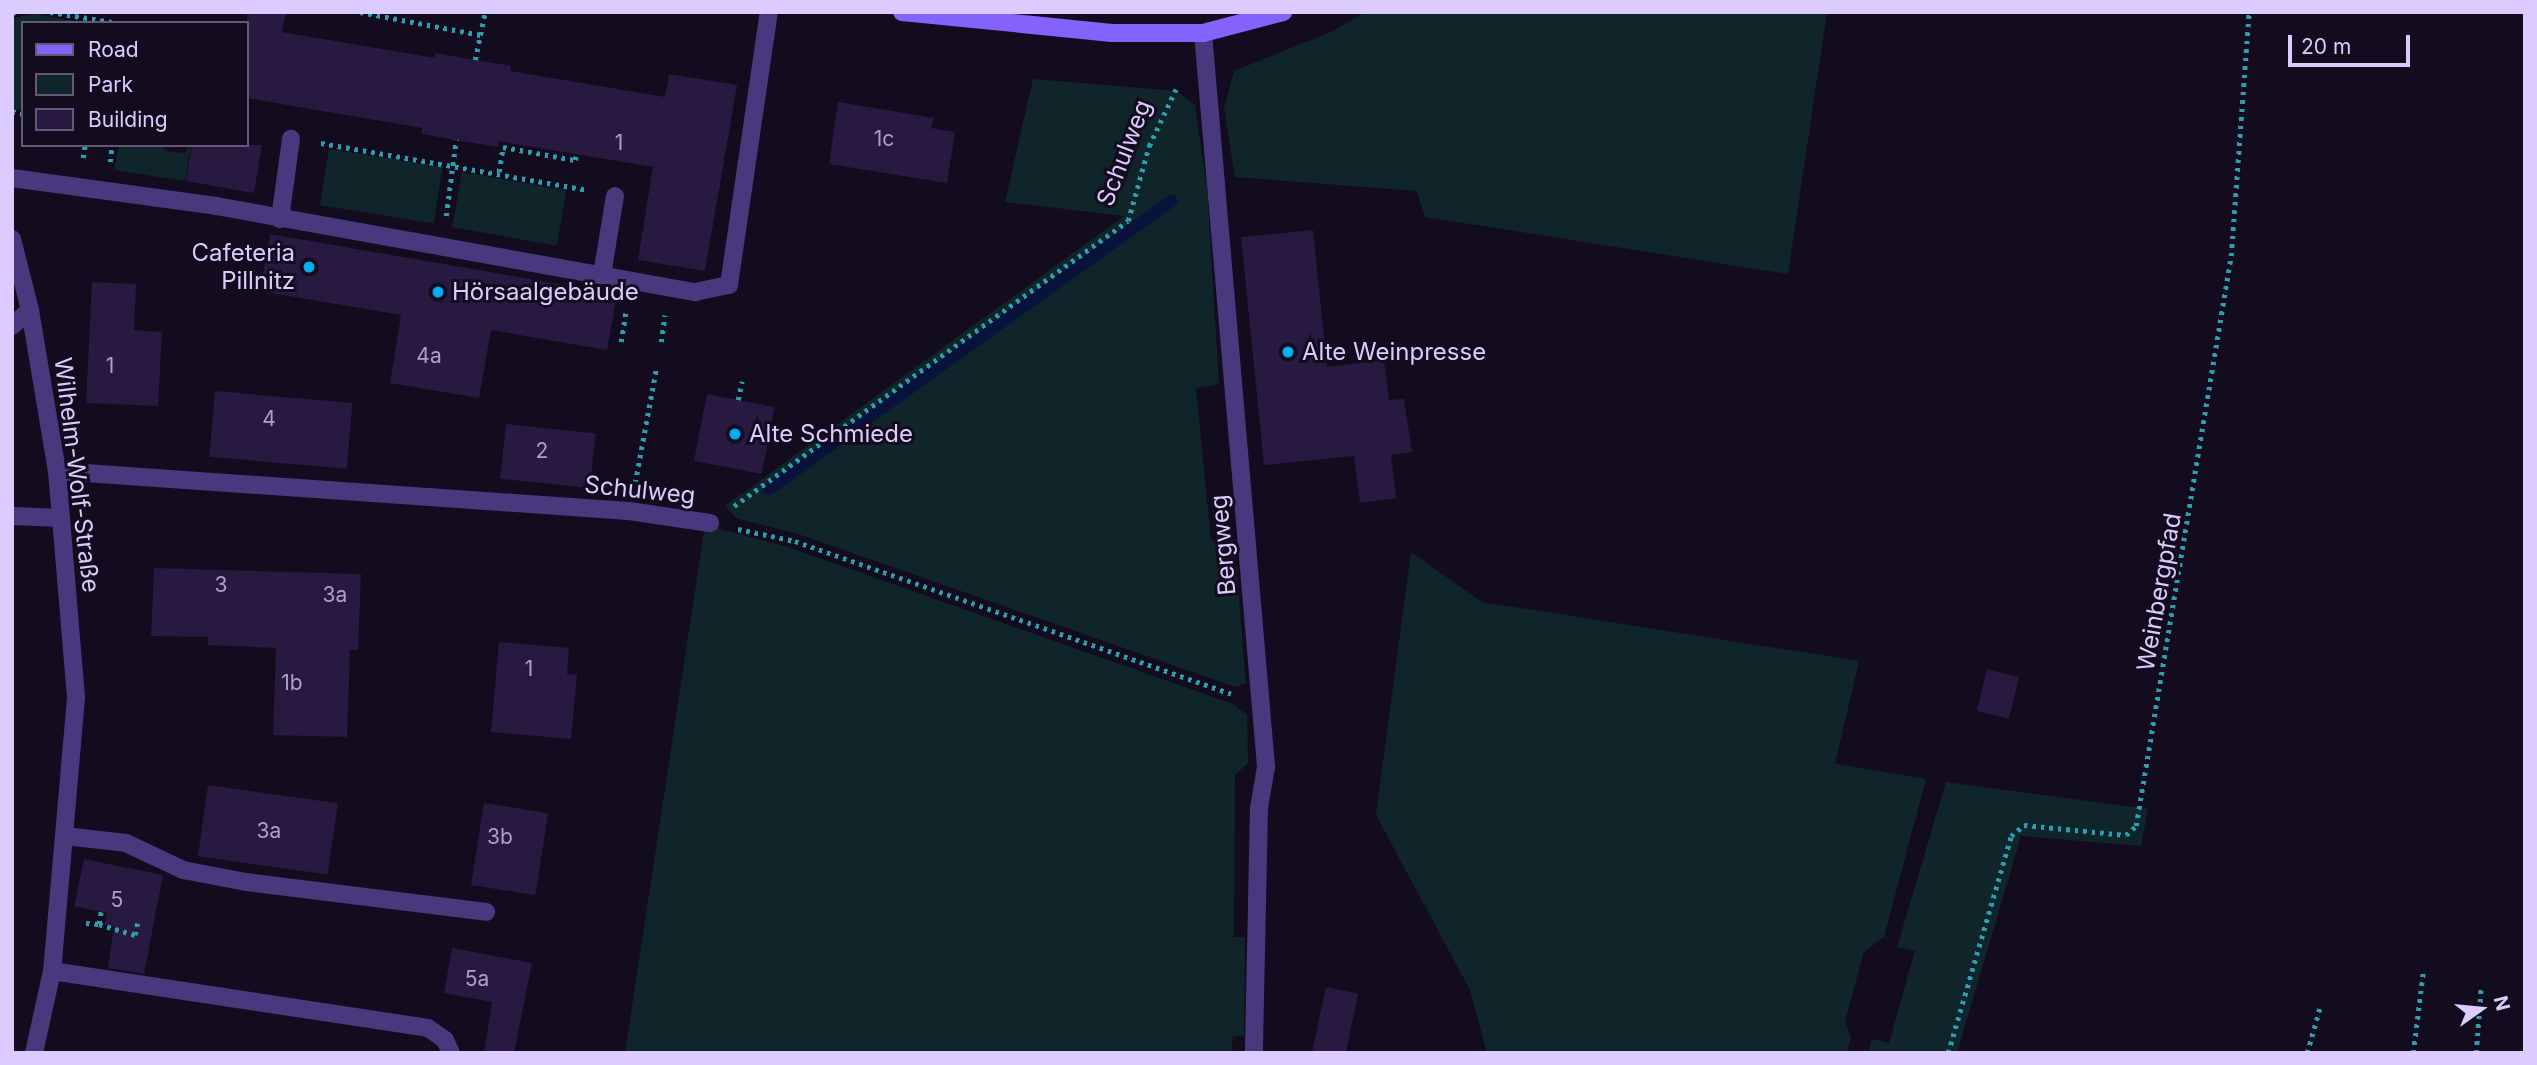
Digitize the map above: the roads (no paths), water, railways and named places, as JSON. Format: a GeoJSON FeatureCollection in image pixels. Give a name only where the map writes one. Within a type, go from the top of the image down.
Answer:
{"type":"FeatureCollection","features":[{"type":"Feature","properties":{"kind":"main road"},"geometry":{"type":"LineString","coordinates":[[902,12],[1112,33],[1203,33],[1283,12]]}},
{"type":"Feature","properties":{"kind":"street"},"geometry":{"type":"LineString","coordinates":[[12,178],[280,219],[695,292],[729,285],[769,12]]}},
{"type":"Feature","properties":{"kind":"street","name":"Bergweg"},"geometry":{"type":"LineString","coordinates":[[1203,33],[1266,766],[1259,808],[1254,1053]]}},
{"type":"Feature","properties":{"kind":"street"},"geometry":{"type":"LineString","coordinates":[[280,219],[291,139]]}},
{"type":"Feature","properties":{"kind":"street"},"geometry":{"type":"LineString","coordinates":[[602,275],[615,196]]}},
{"type":"Feature","properties":{"kind":"street","name":"Wilhelm-Wolf-Straße"},"geometry":{"type":"LineString","coordinates":[[12,239],[30,310],[57,471],[76,698],[52,971],[34,1053]]}},
{"type":"Feature","properties":{"kind":"street"},"geometry":{"type":"LineString","coordinates":[[12,326],[30,310]]}},
{"type":"Feature","properties":{"kind":"street","name":"Schulweg"},"geometry":{"type":"LineString","coordinates":[[57,471],[629,512],[710,523]]}},
{"type":"Feature","properties":{"kind":"street"},"geometry":{"type":"LineString","coordinates":[[12,516],[61,518]]}},
{"type":"Feature","properties":{"kind":"street"},"geometry":{"type":"LineString","coordinates":[[65,836],[126,843],[183,870],[209,875],[486,912]]}},
{"type":"Feature","properties":{"kind":"street"},"geometry":{"type":"LineString","coordinates":[[52,971],[428,1028],[445,1040],[451,1053]]}},
{"type":"Feature","properties":{"kind":"waterway"},"geometry":{"type":"LineString","coordinates":[[769,489],[1172,201]]}},
{"type":"Feature","properties":{"kind":"place","name":"Cafeteria Pillnitz"},"geometry":{"type":"Point","coordinates":[309,267]}},
{"type":"Feature","properties":{"kind":"place","name":"Hörsaalgebäude"},"geometry":{"type":"Point","coordinates":[438,292]}},
{"type":"Feature","properties":{"kind":"place","name":"Alte Weinpresse"},"geometry":{"type":"Point","coordinates":[1288,352]}},
{"type":"Feature","properties":{"kind":"place","name":"Alte Schmiede"},"geometry":{"type":"Point","coordinates":[735,434]}}]}
